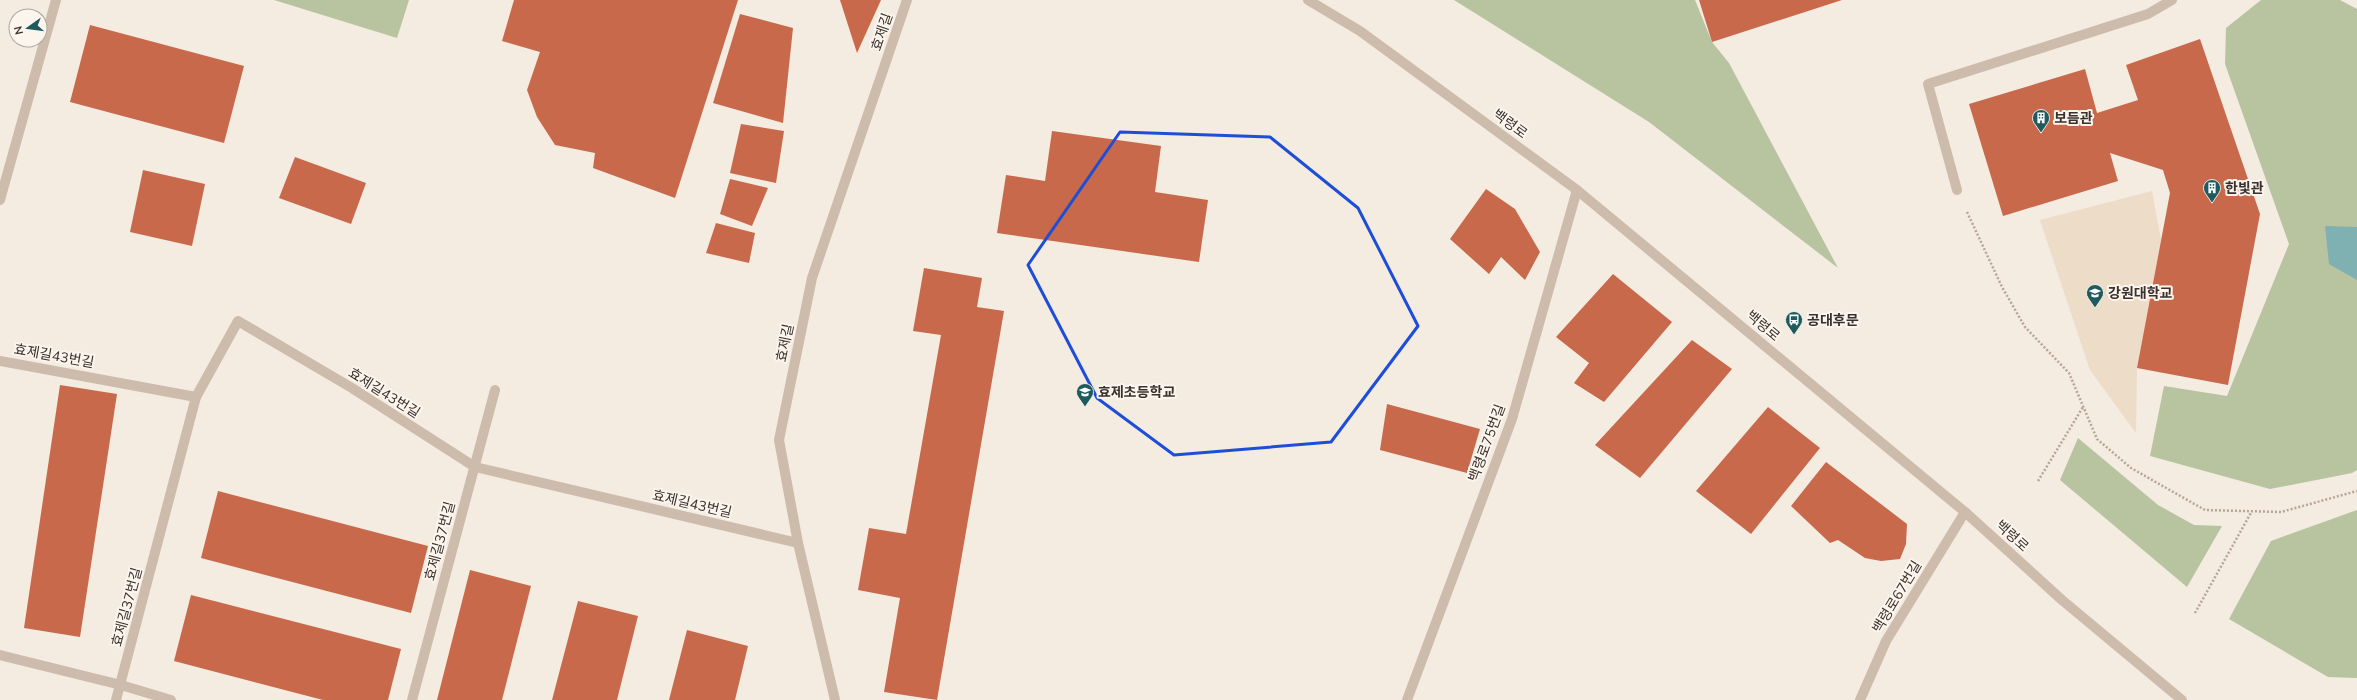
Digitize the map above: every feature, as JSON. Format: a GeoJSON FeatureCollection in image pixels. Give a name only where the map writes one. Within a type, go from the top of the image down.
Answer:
{"type":"FeatureCollection","features":[{"type":"Feature","properties":{"kind":"street"},"geometry":{"type":"LineString","coordinates":[[0,200],[56,0]]}},
{"type":"Feature","properties":{"kind":"street","name":"효제길"},"geometry":{"type":"LineString","coordinates":[[835,700],[798,543],[779,440],[812,278],[907,0]]}},
{"type":"Feature","properties":{"kind":"street","name":"백령로"},"geometry":{"type":"LineString","coordinates":[[1308,0],[1360,31],[1577,190],[1965,512],[2062,600],[2179,699]]}},
{"type":"Feature","properties":{"kind":"street"},"geometry":{"type":"LineString","coordinates":[[1957,190],[1928,84],[2148,14],[2172,0]]}},
{"type":"Feature","properties":{"kind":"street","name":"백령로75번길"},"geometry":{"type":"LineString","coordinates":[[1407,700],[1512,419],[1577,190]]}},
{"type":"Feature","properties":{"kind":"street","name":"효제길43번길"},"geometry":{"type":"LineString","coordinates":[[0,361],[196,397],[238,321],[352,388],[475,467],[798,543]]}},
{"type":"Feature","properties":{"kind":"street","name":"효제길37번길"},"geometry":{"type":"LineString","coordinates":[[412,700],[495,390]]}},
{"type":"Feature","properties":{"kind":"street","name":"효제길37번길"},"geometry":{"type":"LineString","coordinates":[[116,700],[196,397]]}},
{"type":"Feature","properties":{"kind":"street","name":"백령로67번길"},"geometry":{"type":"LineString","coordinates":[[1860,700],[1886,641],[1965,512]]}},
{"type":"Feature","properties":{"kind":"street"},"geometry":{"type":"LineString","coordinates":[[0,655],[121,685],[171,700]]}},
{"type":"Feature","properties":{"kind":"path"},"geometry":{"type":"LineString","coordinates":[[1957,190],[1979,241],[2025,327],[2069,372],[2097,439],[2132,468],[2205,510],[2281,512],[2357,491]]}},
{"type":"Feature","properties":{"kind":"path"},"geometry":{"type":"LineString","coordinates":[[2038,481],[2083,406]]}},
{"type":"Feature","properties":{"kind":"path"},"geometry":{"type":"LineString","coordinates":[[2195,613],[2252,511]]}},
{"type":"Feature","properties":{"kind":"highlighted area"},"geometry":{"type":"Polygon","coordinates":[[[1120,132],[1270,137],[1358,208],[1418,326],[1331,442],[1174,455],[1097,398],[1028,265],[1120,132]]]}},
{"type":"Feature","properties":{"kind":"green space"},"geometry":{"type":"Polygon","coordinates":[[[274,0],[409,0],[397,38],[274,0]]]}},
{"type":"Feature","properties":{"kind":"green space"},"geometry":{"type":"Polygon","coordinates":[[[1454,0],[1695,0],[1712,42],[1729,63],[1838,268],[1649,122],[1454,0]]]}},
{"type":"Feature","properties":{"kind":"green space"},"geometry":{"type":"Polygon","coordinates":[[[2261,0],[2340,0],[2357,9],[2357,470],[2352,473],[2270,489],[2150,456],[2164,386],[2227,396],[2289,244],[2225,64],[2226,28],[2261,0]]]}},
{"type":"Feature","properties":{"kind":"green space"},"geometry":{"type":"Polygon","coordinates":[[[2078,438],[2158,505],[2194,525],[2222,526],[2187,587],[2060,480],[2078,438]]]}},
{"type":"Feature","properties":{"kind":"green space"},"geometry":{"type":"Polygon","coordinates":[[[2357,510],[2357,678],[2328,677],[2229,619],[2271,541],[2357,510]]]}},
{"type":"Feature","properties":{"kind":"shaded area"},"geometry":{"type":"Polygon","coordinates":[[[2152,191],[2161,240],[2137,368],[2136,433],[2090,370],[2040,220],[2152,191]]]}},
{"type":"Feature","properties":{"kind":"water"},"geometry":{"type":"Polygon","coordinates":[[[2325,226],[2357,227],[2357,280],[2329,264],[2325,226]]]}},
{"type":"Feature","properties":{"kind":"building"},"geometry":{"type":"Polygon","coordinates":[[[514,0],[738,0],[675,198],[593,168],[595,153],[555,145],[537,117],[527,90],[540,52],[502,41],[514,0]]]}},
{"type":"Feature","properties":{"kind":"building"},"geometry":{"type":"Polygon","coordinates":[[[840,0],[881,0],[857,53],[840,0]]]}},
{"type":"Feature","properties":{"kind":"building"},"geometry":{"type":"Polygon","coordinates":[[[1699,0],[1842,0],[1712,42],[1699,0]]]}},
{"type":"Feature","properties":{"kind":"building"},"geometry":{"type":"Polygon","coordinates":[[[740,14],[793,28],[783,123],[713,103],[740,14]]]}},
{"type":"Feature","properties":{"kind":"building"},"geometry":{"type":"Polygon","coordinates":[[[90,25],[244,66],[224,143],[70,102],[90,25]]]}},
{"type":"Feature","properties":{"kind":"building","name":"한빛관"},"geometry":{"type":"Polygon","coordinates":[[[2200,39],[2260,214],[2228,385],[2137,368],[2170,193],[2163,170],[2110,153],[2118,181],[2003,216],[1969,104],[2085,69],[2097,113],[2138,100],[2126,65],[2200,39]]]}},
{"type":"Feature","properties":{"kind":"building"},"geometry":{"type":"Polygon","coordinates":[[[741,124],[784,131],[776,183],[730,173],[741,124]]]}},
{"type":"Feature","properties":{"kind":"building"},"geometry":{"type":"Polygon","coordinates":[[[1052,131],[1161,146],[1155,192],[1208,200],[1199,262],[997,233],[1006,175],[1045,181],[1052,131]]]}},
{"type":"Feature","properties":{"kind":"building"},"geometry":{"type":"Polygon","coordinates":[[[295,157],[366,183],[351,224],[279,198],[295,157]]]}},
{"type":"Feature","properties":{"kind":"building"},"geometry":{"type":"Polygon","coordinates":[[[143,170],[205,184],[192,246],[130,232],[143,170]]]}},
{"type":"Feature","properties":{"kind":"building"},"geometry":{"type":"Polygon","coordinates":[[[730,179],[768,188],[752,226],[720,214],[730,179]]]}},
{"type":"Feature","properties":{"kind":"building"},"geometry":{"type":"Polygon","coordinates":[[[1486,189],[1515,209],[1540,252],[1525,280],[1501,257],[1489,274],[1450,239],[1486,189]]]}},
{"type":"Feature","properties":{"kind":"building"},"geometry":{"type":"Polygon","coordinates":[[[716,223],[755,233],[749,263],[706,253],[716,223]]]}},
{"type":"Feature","properties":{"kind":"building"},"geometry":{"type":"Polygon","coordinates":[[[924,268],[982,278],[977,307],[1004,311],[937,700],[884,692],[900,598],[858,590],[869,528],[906,534],[941,335],[913,331],[924,268]]]}},
{"type":"Feature","properties":{"kind":"building"},"geometry":{"type":"Polygon","coordinates":[[[1613,274],[1672,322],[1604,402],[1574,383],[1589,363],[1556,337],[1613,274]]]}},
{"type":"Feature","properties":{"kind":"building"},"geometry":{"type":"Polygon","coordinates":[[[1692,340],[1732,369],[1640,478],[1595,445],[1692,340]]]}},
{"type":"Feature","properties":{"kind":"building"},"geometry":{"type":"Polygon","coordinates":[[[60,385],[117,394],[80,637],[24,628],[60,385]]]}},
{"type":"Feature","properties":{"kind":"building"},"geometry":{"type":"Polygon","coordinates":[[[1387,404],[1480,429],[1467,473],[1380,450],[1387,404]]]}},
{"type":"Feature","properties":{"kind":"building"},"geometry":{"type":"Polygon","coordinates":[[[1768,407],[1820,448],[1751,534],[1696,491],[1768,407]]]}},
{"type":"Feature","properties":{"kind":"building"},"geometry":{"type":"Polygon","coordinates":[[[1826,462],[1907,524],[1906,544],[1900,559],[1881,561],[1865,558],[1838,540],[1830,543],[1791,506],[1826,462]]]}},
{"type":"Feature","properties":{"kind":"building"},"geometry":{"type":"Polygon","coordinates":[[[218,491],[428,546],[411,613],[201,558],[218,491]]]}},
{"type":"Feature","properties":{"kind":"building"},"geometry":{"type":"Polygon","coordinates":[[[470,570],[531,586],[502,700],[437,700],[470,570]]]}},
{"type":"Feature","properties":{"kind":"building"},"geometry":{"type":"Polygon","coordinates":[[[191,595],[401,649],[388,700],[323,700],[174,661],[191,595]]]}},
{"type":"Feature","properties":{"kind":"building"},"geometry":{"type":"Polygon","coordinates":[[[578,601],[638,616],[617,700],[552,700],[578,601]]]}},
{"type":"Feature","properties":{"kind":"building"},"geometry":{"type":"Polygon","coordinates":[[[687,630],[748,646],[735,700],[669,700],[687,630]]]}},
{"type":"Feature","properties":{"kind":"place","name":"보듬관"},"geometry":{"type":"Point","coordinates":[2041,133]}},
{"type":"Feature","properties":{"kind":"place","name":"한빛관"},"geometry":{"type":"Point","coordinates":[2212,203]}},
{"type":"Feature","properties":{"kind":"place","name":"강원대학교"},"geometry":{"type":"Point","coordinates":[2095,308]}},
{"type":"Feature","properties":{"kind":"place","name":"공대후문"},"geometry":{"type":"Point","coordinates":[1794,335]}},
{"type":"Feature","properties":{"kind":"place","name":"효제초등학교"},"geometry":{"type":"Point","coordinates":[1085,407]}}]}
